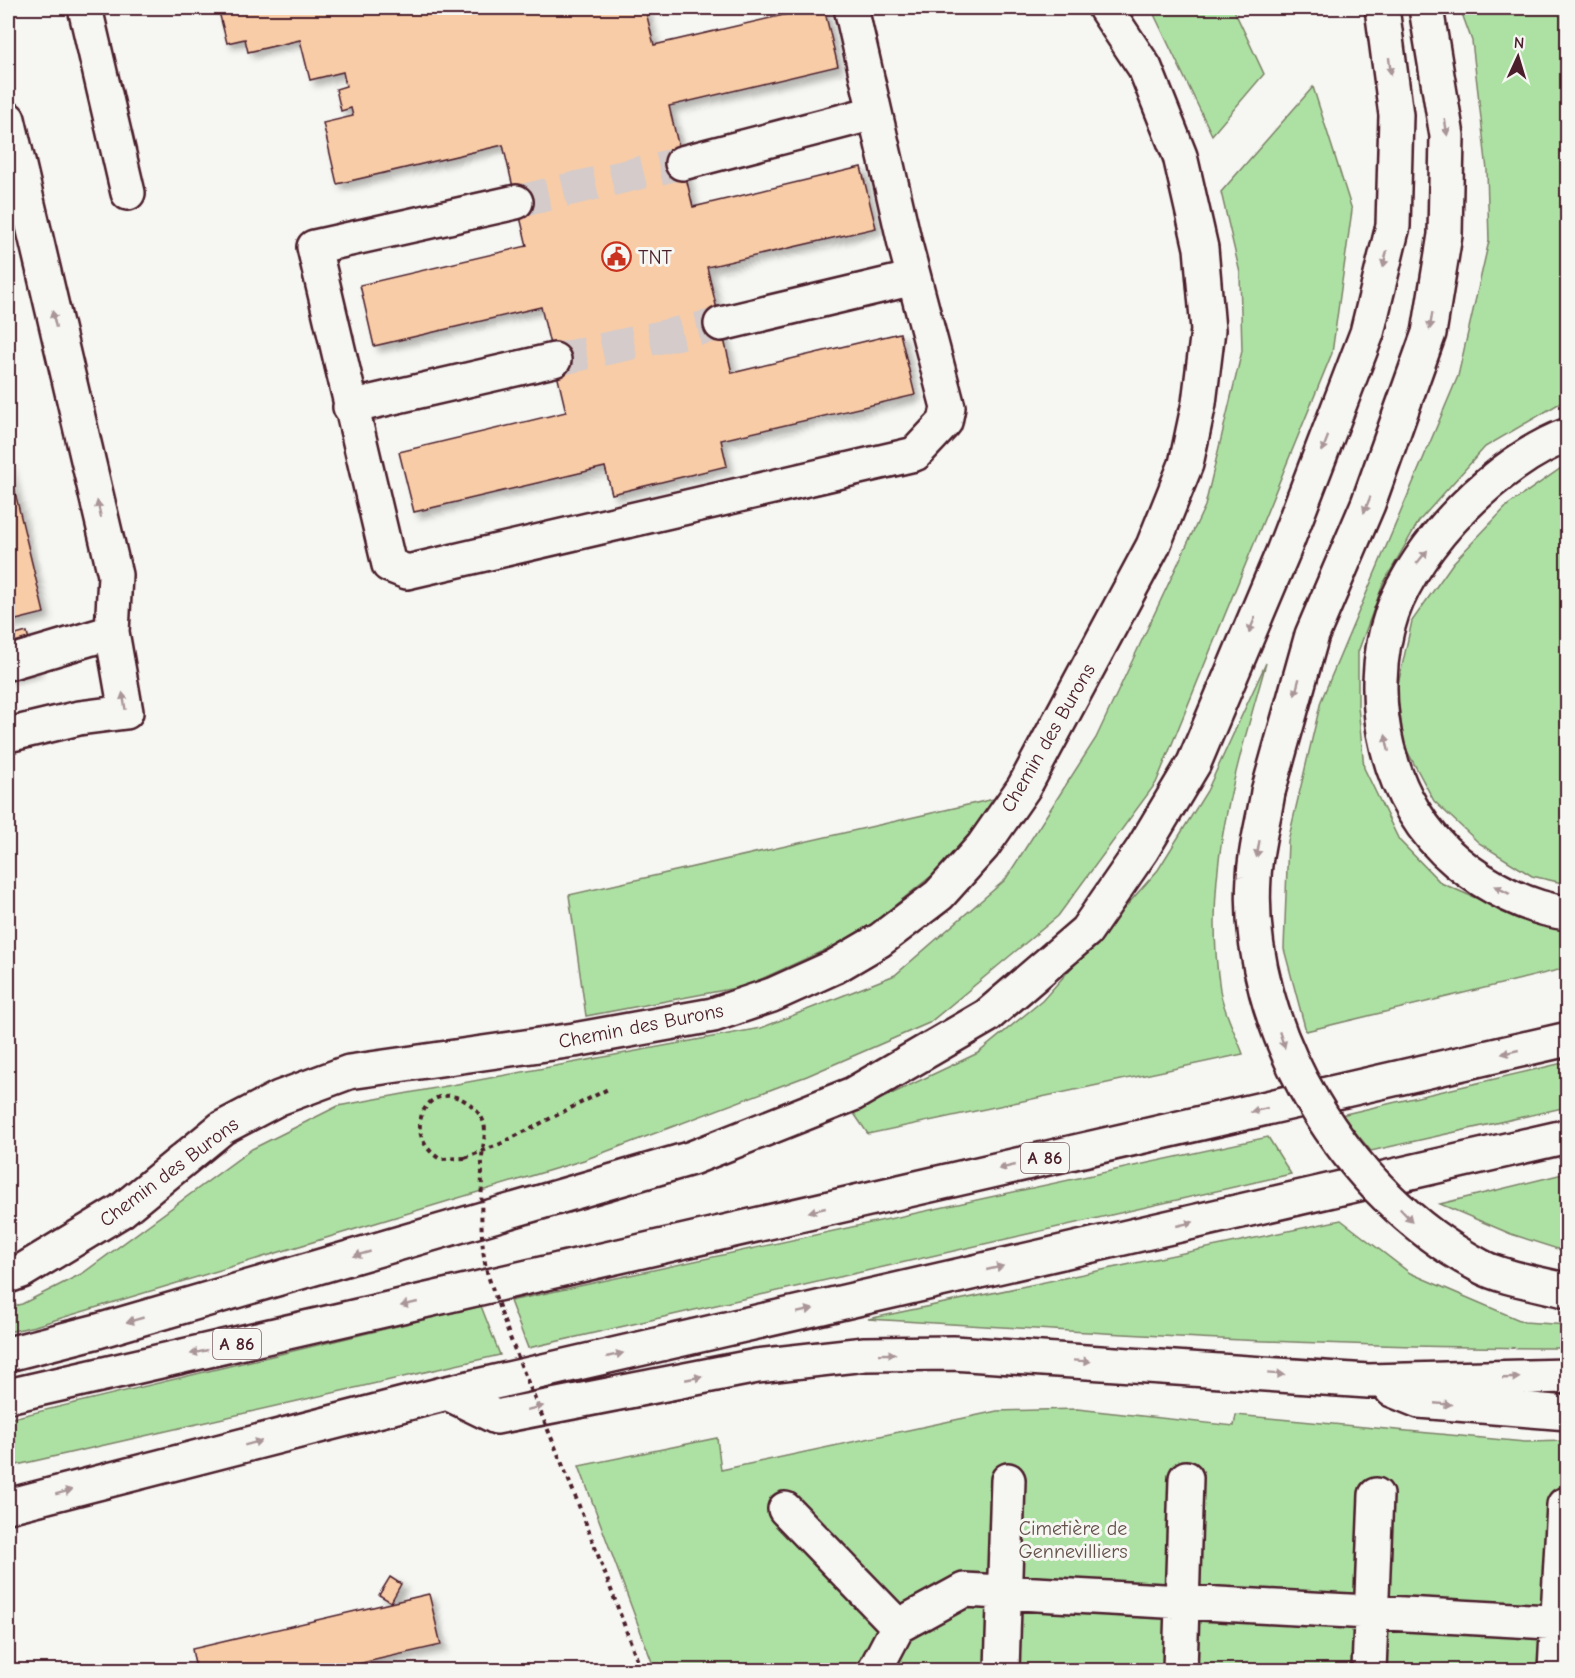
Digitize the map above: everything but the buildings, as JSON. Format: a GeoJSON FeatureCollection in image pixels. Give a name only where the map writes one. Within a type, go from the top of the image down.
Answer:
{"type":"FeatureCollection","features":[{"type":"Feature","properties":{"kind":"main road"},"geometry":{"type":"LineString","coordinates":[[85,8],[129,194]]}},
{"type":"Feature","properties":{"kind":"main road"},"geometry":{"type":"LineString","coordinates":[[516,202],[314,247],[389,565],[407,572],[915,454],[945,422],[948,407],[914,278],[851,8]]}},
{"type":"Feature","properties":{"kind":"main road","name":"Chemin des Burons"},"geometry":{"type":"LineString","coordinates":[[8,1276],[22,1271],[121,1211],[222,1128],[279,1098],[349,1072],[574,1040],[713,1015],[772,995],[834,968],[880,940],[939,895],[983,846],[1024,787],[1153,546],[1186,464],[1199,403],[1207,318],[1201,248],[1180,156],[1144,68],[1106,8]]}},
{"type":"Feature","properties":{"kind":"main road"},"geometry":{"type":"LineString","coordinates":[[8,1354],[98,1331],[703,1154],[864,1088],[987,1016],[1086,931],[1142,850],[1194,763],[1283,552],[1367,333],[1393,226],[1396,116],[1382,8]]}},
{"type":"Feature","properties":{"kind":"main road"},"geometry":{"type":"LineString","coordinates":[[1426,8],[1447,136],[1445,235],[1429,333],[1368,504],[1312,635],[1268,792],[1254,877],[1257,950],[1286,1052],[1302,1087],[1343,1147],[1412,1222],[1482,1268],[1568,1291]]}},
{"type":"Feature","properties":{"kind":"main road"},"geometry":{"type":"LineString","coordinates":[[682,163],[874,113]]}},
{"type":"Feature","properties":{"kind":"main road"},"geometry":{"type":"LineString","coordinates":[[8,119],[115,575],[112,632],[126,712],[79,718],[8,735]]}},
{"type":"Feature","properties":{"kind":"main road"},"geometry":{"type":"LineString","coordinates":[[721,324],[914,278]]}},
{"type":"Feature","properties":{"kind":"main road"},"geometry":{"type":"LineString","coordinates":[[350,407],[554,360]]}},
{"type":"Feature","properties":{"kind":"main road"},"geometry":{"type":"LineString","coordinates":[[1568,435],[1553,440],[1511,467],[1469,502],[1411,571],[1392,614],[1385,648],[1382,719],[1391,764],[1410,810],[1439,848],[1474,876],[1503,891],[1556,912],[1568,913]]}},
{"type":"Feature","properties":{"kind":"main road"},"geometry":{"type":"LineString","coordinates":[[8,663],[112,632]]}},
{"type":"Feature","properties":{"kind":"main road","name":"A 86"},"geometry":{"type":"LineString","coordinates":[[8,1396],[1568,1039]]}},
{"type":"Feature","properties":{"kind":"main road"},"geometry":{"type":"LineString","coordinates":[[8,1506],[447,1392],[1568,1136]]}},
{"type":"Feature","properties":{"kind":"main road"},"geometry":{"type":"LineString","coordinates":[[447,1392],[496,1417],[758,1366],[866,1354],[953,1353],[1368,1380],[1568,1376]]}},
{"type":"Feature","properties":{"kind":"main road"},"geometry":{"type":"LineString","coordinates":[[1368,1380],[1419,1401],[1568,1413]]}},
{"type":"Feature","properties":{"kind":"main road"},"geometry":{"type":"LineString","coordinates":[[1180,1671],[1180,1602],[1186,1478]]}},
{"type":"Feature","properties":{"kind":"main road"},"geometry":{"type":"LineString","coordinates":[[1002,1671],[1008,1480]]}},
{"type":"Feature","properties":{"kind":"main road"},"geometry":{"type":"LineString","coordinates":[[1369,1671],[1376,1495]]}},
{"type":"Feature","properties":{"kind":"main road"},"geometry":{"type":"LineString","coordinates":[[1555,1671],[1562,1623],[1564,1504]]}},
{"type":"Feature","properties":{"kind":"main road"},"geometry":{"type":"LineString","coordinates":[[785,1509],[898,1626]]}},
{"type":"Feature","properties":{"kind":"main road"},"geometry":{"type":"LineString","coordinates":[[875,1671],[898,1626],[964,1590],[1562,1623]]}},
{"type":"Feature","properties":{"kind":"path"},"geometry":{"type":"LineString","coordinates":[[610,1088],[500,1144],[465,1158],[440,1159],[425,1147],[419,1126],[422,1114],[435,1098],[447,1095],[459,1097],[479,1112],[484,1125],[482,1153],[482,1236],[487,1269],[511,1343],[559,1456],[641,1671]]}},
{"type":"Feature","properties":{"kind":"green space"},"geometry":{"type":"Polygon","coordinates":[[[1151,8],[1233,8],[1264,74],[1212,135],[1151,8]]]}},
{"type":"Feature","properties":{"kind":"green space"},"geometry":{"type":"Polygon","coordinates":[[[1460,8],[1567,8],[1567,399],[1485,447],[1419,521],[1383,584],[1358,652],[1358,706],[1364,768],[1399,840],[1441,883],[1515,915],[1567,923],[1567,968],[1306,1031],[1284,949],[1288,841],[1321,701],[1458,376],[1489,241],[1487,170],[1472,41],[1460,8]]]}},
{"type":"Feature","properties":{"kind":"green space"},"geometry":{"type":"Polygon","coordinates":[[[1313,87],[1352,210],[1332,353],[1156,783],[1058,916],[929,1023],[807,1076],[584,1160],[35,1326],[8,1332],[8,1307],[22,1304],[83,1273],[252,1149],[338,1106],[761,1028],[895,975],[1005,880],[1096,738],[1205,506],[1242,351],[1240,273],[1221,192],[1313,87]]]}},
{"type":"Feature","properties":{"kind":"green space"},"geometry":{"type":"Polygon","coordinates":[[[1567,464],[1567,884],[1532,876],[1479,843],[1434,801],[1404,745],[1397,689],[1412,621],[1453,563],[1508,505],[1567,464]]]}},
{"type":"Feature","properties":{"kind":"green space"},"geometry":{"type":"Polygon","coordinates":[[[1266,663],[1233,784],[1218,864],[1215,905],[1220,990],[1243,1054],[868,1134],[853,1112],[978,1053],[1042,1001],[1158,870],[1207,791],[1266,663]]]}},
{"type":"Feature","properties":{"kind":"green space"},"geometry":{"type":"Polygon","coordinates":[[[994,799],[950,861],[858,935],[746,986],[586,1016],[569,895],[994,799]]]}},
{"type":"Feature","properties":{"kind":"green space"},"geometry":{"type":"Polygon","coordinates":[[[1567,1062],[1567,1107],[1371,1151],[1341,1115],[1567,1062]]]}},
{"type":"Feature","properties":{"kind":"green space"},"geometry":{"type":"Polygon","coordinates":[[[1268,1137],[1291,1174],[528,1348],[510,1301],[1268,1137]]]}},
{"type":"Feature","properties":{"kind":"green space"},"geometry":{"type":"Polygon","coordinates":[[[1567,1173],[1567,1252],[1511,1234],[1440,1204],[1567,1173]]]}},
{"type":"Feature","properties":{"kind":"green space"},"geometry":{"type":"Polygon","coordinates":[[[1341,1220],[1410,1273],[1524,1322],[1567,1325],[1567,1348],[1305,1343],[868,1319],[1341,1220]]]}},
{"type":"Feature","properties":{"kind":"green space"},"geometry":{"type":"Polygon","coordinates":[[[481,1306],[500,1355],[8,1467],[8,1419],[481,1306]]]}},
{"type":"Feature","properties":{"kind":"green space","name":"Cimetière de Gennevilliers"},"geometry":{"type":"Polygon","coordinates":[[[1077,1409],[1234,1426],[1236,1415],[1525,1442],[1567,1441],[1567,1670],[655,1670],[579,1466],[717,1438],[721,1470],[997,1411],[1077,1409]]]}},
{"type":"Feature","properties":{"kind":"tunnel"},"geometry":{"type":"LineString","coordinates":[[516,202],[682,163]]}},
{"type":"Feature","properties":{"kind":"tunnel"},"geometry":{"type":"LineString","coordinates":[[554,360],[721,324]]}},
{"type":"Feature","properties":{"kind":"place","name":"TNT"},"geometry":{"type":"Point","coordinates":[617,257]}}]}
